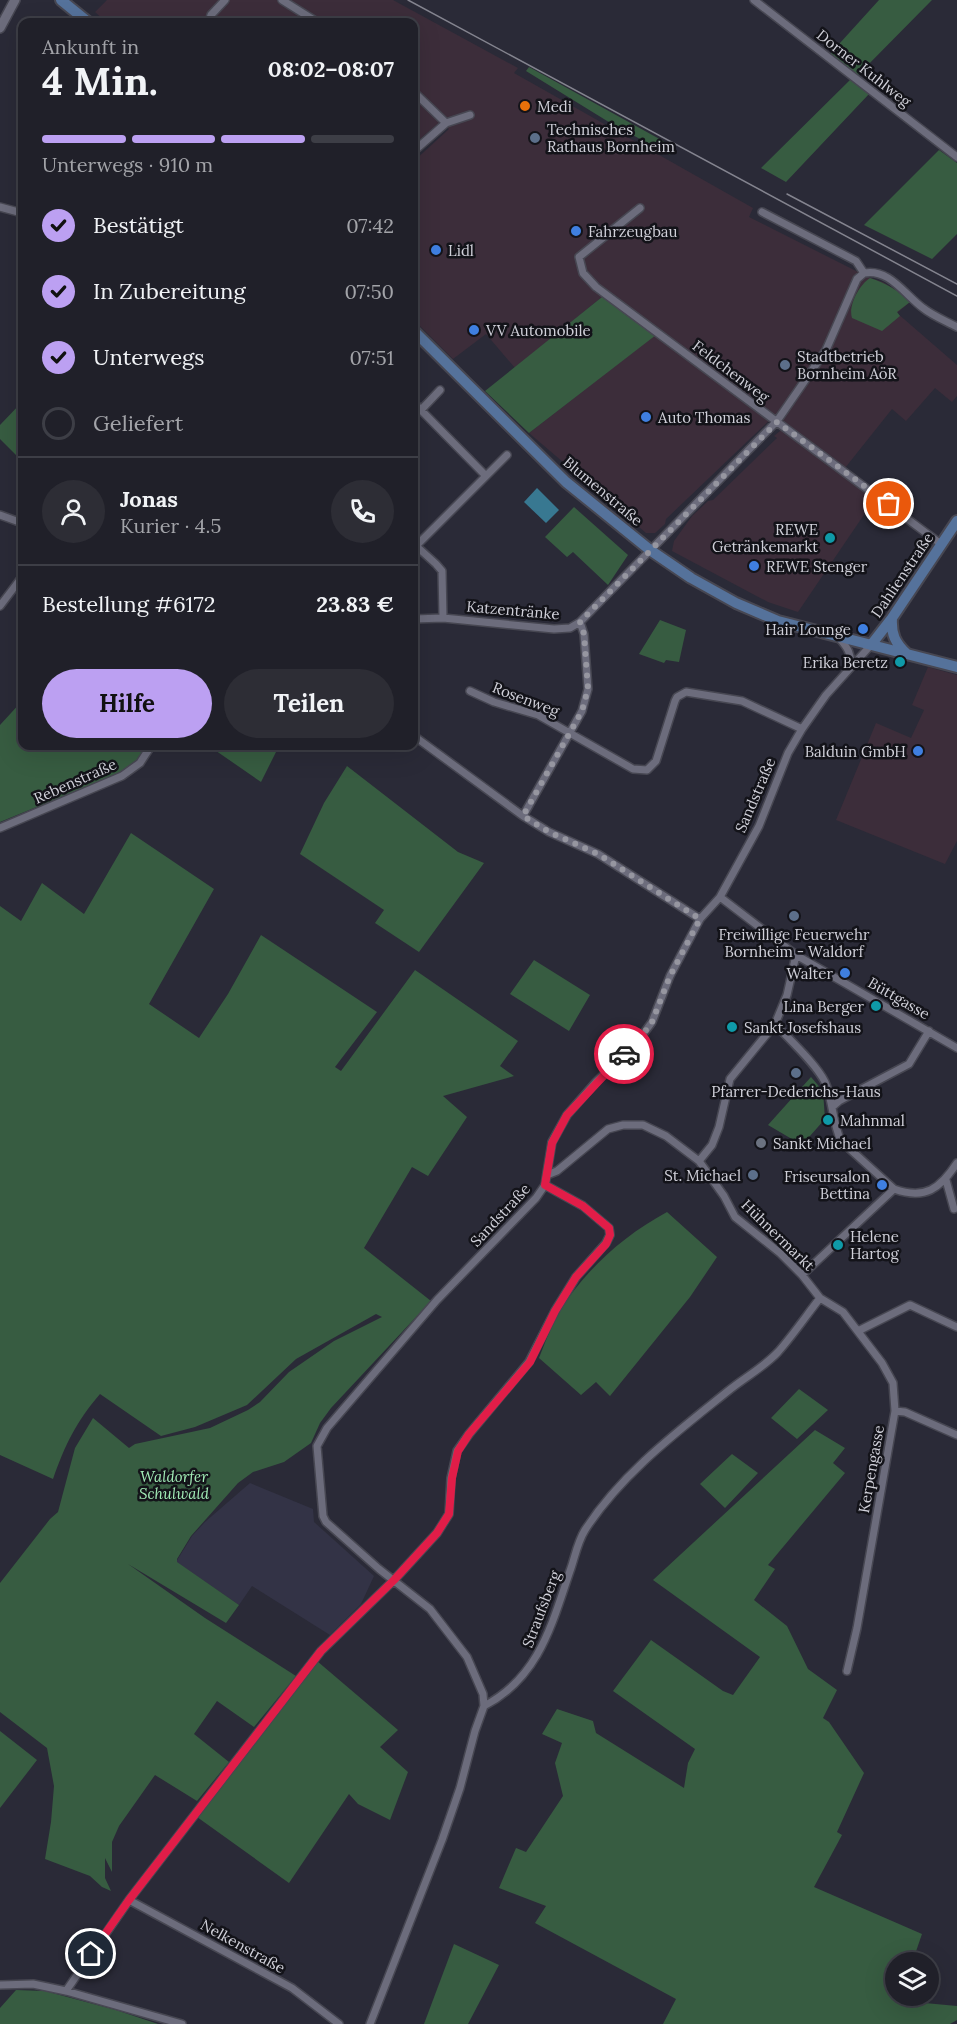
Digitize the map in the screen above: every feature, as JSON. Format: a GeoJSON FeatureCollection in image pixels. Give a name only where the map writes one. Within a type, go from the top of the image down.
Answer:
{"type":"FeatureCollection","features":[{"type":"Feature","properties":{"kind":"main road"},"geometry":{"type":"LineString","coordinates":[[61,0],[83,18]]}},
{"type":"Feature","properties":{"kind":"main road","name":"Blumenstraße"},"geometry":{"type":"LineString","coordinates":[[418,335],[566,482],[650,550],[691,578],[751,610],[778,621],[957,667]]}},
{"type":"Feature","properties":{"kind":"main road","name":"Dahlienstraße"},"geometry":{"type":"LineString","coordinates":[[871,645],[892,618],[957,521]]}},
{"type":"Feature","properties":{"kind":"main road"},"geometry":{"type":"LineString","coordinates":[[892,618],[891,631],[897,644],[908,654]]}},
{"type":"Feature","properties":{"kind":"street"},"geometry":{"type":"LineString","coordinates":[[0,28],[15,0]]}},
{"type":"Feature","properties":{"kind":"street"},"geometry":{"type":"LineString","coordinates":[[211,0],[218,7]]}},
{"type":"Feature","properties":{"kind":"street"},"geometry":{"type":"LineString","coordinates":[[210,18],[225,0]]}},
{"type":"Feature","properties":{"kind":"street"},"geometry":{"type":"LineString","coordinates":[[282,0],[311,18]]}},
{"type":"Feature","properties":{"kind":"street","name":"Dorner Kuhlweg"},"geometry":{"type":"LineString","coordinates":[[754,0],[957,157]]}},
{"type":"Feature","properties":{"kind":"street"},"geometry":{"type":"LineString","coordinates":[[418,96],[446,123]]}},
{"type":"Feature","properties":{"kind":"street"},"geometry":{"type":"LineString","coordinates":[[418,148],[446,123],[470,115]]}},
{"type":"Feature","properties":{"kind":"street"},"geometry":{"type":"LineString","coordinates":[[0,207],[18,212]]}},
{"type":"Feature","properties":{"kind":"street","name":"Feldchenweg"},"geometry":{"type":"LineString","coordinates":[[640,208],[579,257],[583,273],[596,287],[942,544]]}},
{"type":"Feature","properties":{"kind":"street"},"geometry":{"type":"LineString","coordinates":[[762,212],[856,261],[864,273],[872,271],[891,279],[926,310],[957,327]]}},
{"type":"Feature","properties":{"kind":"street","name":"Katzentränke"},"geometry":{"type":"LineString","coordinates":[[418,619],[443,618],[554,629],[570,628],[580,622],[777,422],[826,350],[857,279],[864,273]]}},
{"type":"Feature","properties":{"kind":"street"},"geometry":{"type":"LineString","coordinates":[[421,410],[440,390]]}},
{"type":"Feature","properties":{"kind":"street"},"geometry":{"type":"LineString","coordinates":[[418,407],[486,476]]}},
{"type":"Feature","properties":{"kind":"street"},"geometry":{"type":"LineString","coordinates":[[418,542],[507,455]]}},
{"type":"Feature","properties":{"kind":"street"},"geometry":{"type":"LineString","coordinates":[[0,514],[18,522]]}},
{"type":"Feature","properties":{"kind":"street"},"geometry":{"type":"LineString","coordinates":[[418,548],[442,571],[443,618]]}},
{"type":"Feature","properties":{"kind":"street"},"geometry":{"type":"LineString","coordinates":[[0,606],[18,582]]}},
{"type":"Feature","properties":{"kind":"street"},"geometry":{"type":"LineString","coordinates":[[523,816],[582,711],[588,689],[584,634],[580,622]]}},
{"type":"Feature","properties":{"kind":"street"},"geometry":{"type":"LineString","coordinates":[[839,638],[851,657],[850,668]]}},
{"type":"Feature","properties":{"kind":"street","name":"Sandstraße"},"geometry":{"type":"LineString","coordinates":[[484,1706],[483,1694],[465,1653],[430,1609],[379,1569],[326,1522],[323,1516],[317,1446],[327,1428],[438,1300],[536,1198],[545,1185],[552,1143],[567,1115],[596,1082],[638,1041],[652,1022],[670,976],[700,919],[720,897],[759,826],[788,753],[802,729],[871,645]]}},
{"type":"Feature","properties":{"kind":"street","name":"Rosenweg"},"geometry":{"type":"LineString","coordinates":[[470,691],[494,702],[538,715],[633,770],[646,770],[656,761],[675,701],[681,694],[692,692],[742,701],[802,729]]}},
{"type":"Feature","properties":{"kind":"street"},"geometry":{"type":"LineString","coordinates":[[418,739],[523,816],[549,832],[598,854],[700,919]]}},
{"type":"Feature","properties":{"kind":"street","name":"Rebenstraße"},"geometry":{"type":"LineString","coordinates":[[0,828],[122,776],[140,763],[148,750]]}},
{"type":"Feature","properties":{"kind":"street","name":"Büttgasse"},"geometry":{"type":"LineString","coordinates":[[720,897],[796,955],[957,1048]]}},
{"type":"Feature","properties":{"kind":"street"},"geometry":{"type":"LineString","coordinates":[[699,1161],[712,1145],[730,1079],[775,1024],[787,995],[796,955]]}},
{"type":"Feature","properties":{"kind":"street"},"geometry":{"type":"LineString","coordinates":[[775,1024],[819,1072],[825,1083],[836,1130],[841,1141],[894,1189],[908,1194],[928,1192],[946,1180],[957,1163]]}},
{"type":"Feature","properties":{"kind":"street"},"geometry":{"type":"LineString","coordinates":[[831,1107],[909,1064],[928,1031]]}},
{"type":"Feature","properties":{"kind":"street","name":"Hühnermarkt"},"geometry":{"type":"LineString","coordinates":[[547,1175],[557,1171],[608,1129],[623,1125],[643,1125],[666,1136],[699,1161],[724,1196],[735,1217],[780,1253],[802,1275],[820,1298]]}},
{"type":"Feature","properties":{"kind":"street"},"geometry":{"type":"LineString","coordinates":[[946,1180],[954,1209]]}},
{"type":"Feature","properties":{"kind":"street"},"geometry":{"type":"LineString","coordinates":[[66,1991],[129,1900],[321,1651],[394,1580],[437,1533],[449,1514],[452,1478],[458,1451],[469,1434],[530,1362],[555,1311],[576,1277],[606,1244],[610,1235],[609,1228],[583,1206],[545,1185]]}},
{"type":"Feature","properties":{"kind":"street"},"geometry":{"type":"LineString","coordinates":[[802,1275],[894,1189]]}},
{"type":"Feature","properties":{"kind":"street","name":"Kerpengasse"},"geometry":{"type":"LineString","coordinates":[[820,1298],[843,1312],[882,1363],[893,1383],[895,1411],[857,1628],[846,1671]]}},
{"type":"Feature","properties":{"kind":"street","name":"Straufsberg"},"geometry":{"type":"LineString","coordinates":[[484,1706],[498,1699],[531,1668],[551,1626],[584,1532],[598,1511],[641,1463],[777,1353],[820,1298]]}},
{"type":"Feature","properties":{"kind":"street"},"geometry":{"type":"LineString","coordinates":[[858,1331],[909,1305],[957,1327]]}},
{"type":"Feature","properties":{"kind":"street"},"geometry":{"type":"LineString","coordinates":[[895,1411],[905,1412],[957,1434]]}},
{"type":"Feature","properties":{"kind":"street"},"geometry":{"type":"LineString","coordinates":[[370,2024],[442,1840],[484,1706]]}},
{"type":"Feature","properties":{"kind":"street","name":"Nelkenstraße"},"geometry":{"type":"LineString","coordinates":[[129,1900],[292,1988],[339,2024]]}},
{"type":"Feature","properties":{"kind":"street"},"geometry":{"type":"LineString","coordinates":[[0,1985],[33,1984],[66,1991],[182,2024]]}},
{"type":"Feature","properties":{"kind":"shaded area"},"geometry":{"type":"Polygon","coordinates":[[[107,0],[393,0],[518,68],[514,73],[753,208],[749,217],[870,278],[883,282],[902,294],[910,302],[897,313],[957,365],[957,396],[952,402],[935,388],[906,421],[892,409],[845,468],[775,415],[666,519],[665,524],[655,533],[646,533],[529,433],[655,335],[602,297],[515,368],[486,334],[453,359],[418,324],[418,157],[449,129],[440,122],[418,141],[418,18],[102,18],[95,12],[107,0]]]}},
{"type":"Feature","properties":{"kind":"shaded area"},"geometry":{"type":"Polygon","coordinates":[[[787,430],[876,497],[798,612],[768,602],[672,551],[674,541],[692,516],[708,501],[713,500],[777,438],[774,436],[780,431],[787,430]]]}},
{"type":"Feature","properties":{"kind":"shaded area"},"geometry":{"type":"Polygon","coordinates":[[[928,667],[957,675],[957,841],[945,864],[836,820],[876,723],[911,738],[924,710],[912,705],[928,667]]]}},
{"type":"Feature","properties":{"kind":"shaded area"},"geometry":{"type":"Polygon","coordinates":[[[250,1483],[313,1509],[314,1522],[374,1576],[361,1604],[330,1635],[252,1586],[239,1605],[176,1562],[192,1536],[205,1522],[250,1483]]]}},
{"type":"Feature","properties":{"kind":"green space"},"geometry":{"type":"Polygon","coordinates":[[[879,0],[932,0],[858,75],[830,54],[879,0]]]}},
{"type":"Feature","properties":{"kind":"green space"},"geometry":{"type":"Polygon","coordinates":[[[529,67],[674,147],[670,155],[612,124],[526,71],[529,67]]]}},
{"type":"Feature","properties":{"kind":"green space"},"geometry":{"type":"Polygon","coordinates":[[[851,79],[869,94],[786,182],[761,168],[851,79]]]}},
{"type":"Feature","properties":{"kind":"green space"},"geometry":{"type":"Polygon","coordinates":[[[939,150],[957,163],[957,234],[932,259],[864,225],[939,150]]]}},
{"type":"Feature","properties":{"kind":"green space"},"geometry":{"type":"Polygon","coordinates":[[[870,278],[892,287],[910,302],[897,312],[900,316],[882,331],[852,318],[855,296],[870,278]]]}},
{"type":"Feature","properties":{"kind":"green space"},"geometry":{"type":"Polygon","coordinates":[[[602,297],[656,335],[529,433],[485,391],[602,297]]]}},
{"type":"Feature","properties":{"kind":"green space"},"geometry":{"type":"Polygon","coordinates":[[[18,406],[18,457],[0,439],[0,425],[18,406]]]}},
{"type":"Feature","properties":{"kind":"green space"},"geometry":{"type":"Polygon","coordinates":[[[574,507],[628,555],[608,585],[573,552],[567,557],[545,537],[574,507]]]}},
{"type":"Feature","properties":{"kind":"green space"},"geometry":{"type":"Polygon","coordinates":[[[660,620],[686,630],[679,662],[666,660],[664,663],[639,654],[660,620]]]}},
{"type":"Feature","properties":{"kind":"green space"},"geometry":{"type":"Polygon","coordinates":[[[18,705],[18,750],[144,750],[137,761],[122,772],[0,822],[0,725],[18,705]]]}},
{"type":"Feature","properties":{"kind":"green space"},"geometry":{"type":"Polygon","coordinates":[[[215,750],[277,750],[261,782],[215,750]]]}},
{"type":"Feature","properties":{"kind":"green space"},"geometry":{"type":"Polygon","coordinates":[[[347,766],[458,852],[484,863],[419,952],[375,923],[384,910],[300,854],[324,803],[347,766]]]}},
{"type":"Feature","properties":{"kind":"green space","name":"Waldorfer Schulwald"},"geometry":{"type":"Polygon","coordinates":[[[131,833],[214,889],[149,1004],[199,1038],[228,994],[261,935],[377,1012],[335,1067],[341,1071],[415,970],[518,1041],[500,1066],[514,1076],[443,1096],[467,1117],[428,1176],[412,1167],[364,1248],[431,1301],[331,1408],[320,1423],[311,1443],[284,1462],[253,1472],[238,1483],[191,1536],[177,1559],[177,1562],[239,1605],[226,1623],[128,1564],[205,1618],[296,1676],[254,1727],[217,1701],[194,1734],[229,1762],[197,1801],[155,1775],[119,1826],[112,1842],[112,1872],[105,1858],[105,1878],[111,1891],[102,1887],[90,1876],[45,1859],[54,1786],[47,1748],[0,1712],[0,1583],[58,1512],[75,1448],[93,1418],[129,1448],[135,1444],[210,1428],[260,1402],[289,1372],[334,1341],[382,1317],[376,1314],[296,1359],[247,1405],[195,1427],[161,1436],[100,1394],[72,1434],[53,1479],[0,1455],[0,906],[21,921],[42,883],[84,914],[131,833]]]}},
{"type":"Feature","properties":{"kind":"green space"},"geometry":{"type":"Polygon","coordinates":[[[534,960],[590,995],[569,1031],[510,994],[534,960]]]}},
{"type":"Feature","properties":{"kind":"green space"},"geometry":{"type":"Polygon","coordinates":[[[811,1077],[823,1091],[825,1119],[802,1145],[768,1125],[811,1077]]]}},
{"type":"Feature","properties":{"kind":"green space"},"geometry":{"type":"Polygon","coordinates":[[[667,1212],[717,1257],[690,1297],[610,1396],[596,1382],[581,1395],[539,1358],[553,1323],[570,1296],[593,1268],[635,1232],[667,1212]]]}},
{"type":"Feature","properties":{"kind":"green space"},"geometry":{"type":"Polygon","coordinates":[[[799,1389],[828,1410],[797,1439],[771,1418],[799,1389]]]}},
{"type":"Feature","properties":{"kind":"green space"},"geometry":{"type":"Polygon","coordinates":[[[815,1430],[845,1448],[833,1463],[845,1473],[768,1565],[775,1569],[754,1600],[787,1626],[808,1669],[837,1690],[823,1718],[829,1722],[864,1773],[837,1832],[842,1835],[814,1887],[922,1934],[916,1952],[885,1952],[885,2006],[957,2006],[957,2020],[950,2024],[663,2024],[676,1999],[535,1923],[546,1906],[499,1888],[516,1848],[526,1852],[563,1796],[555,1763],[562,1743],[542,1734],[557,1709],[593,1721],[596,1733],[684,1788],[688,1763],[695,1749],[613,1691],[651,1640],[723,1691],[733,1695],[760,1657],[653,1580],[815,1430]]]}},
{"type":"Feature","properties":{"kind":"green space"},"geometry":{"type":"Polygon","coordinates":[[[732,1454],[758,1473],[725,1508],[700,1484],[732,1454]]]}},
{"type":"Feature","properties":{"kind":"green space"},"geometry":{"type":"Polygon","coordinates":[[[317,1661],[398,1730],[380,1747],[408,1772],[390,1820],[358,1804],[349,1794],[289,1883],[197,1817],[317,1661]]]}},
{"type":"Feature","properties":{"kind":"green space"},"geometry":{"type":"Polygon","coordinates":[[[0,1731],[37,1760],[0,1808],[0,1731]]]}},
{"type":"Feature","properties":{"kind":"green space"},"geometry":{"type":"Polygon","coordinates":[[[454,1944],[499,1965],[468,2024],[424,2024],[454,1944]]]}},
{"type":"Feature","properties":{"kind":"green space"},"geometry":{"type":"Polygon","coordinates":[[[16,1990],[45,1991],[158,2024],[0,2024],[0,2008],[16,1990]]]}},
{"type":"Feature","properties":{"kind":"water"},"geometry":{"type":"Polygon","coordinates":[[[537,488],[559,510],[546,523],[524,502],[537,488]]]}},
{"type":"Feature","properties":{"kind":"tram line"},"geometry":{"type":"LineString","coordinates":[[408,0],[957,296]]}},
{"type":"Feature","properties":{"kind":"tram line"},"geometry":{"type":"LineString","coordinates":[[787,194],[957,284]]}},
{"type":"Feature","properties":{"kind":"way so far"},"geometry":{"type":"LineString","coordinates":[[624,1054],[638,1041],[652,1022],[670,976],[700,919],[636,876],[598,854],[549,832],[523,816],[582,711],[588,689],[584,634],[580,622],[777,422],[889,504]]}},
{"type":"Feature","properties":{"kind":"place","name":"Medi"},"geometry":{"type":"Point","coordinates":[525,106]}},
{"type":"Feature","properties":{"kind":"place","name":"Technisches Rathaus Bornheim"},"geometry":{"type":"Point","coordinates":[535,138]}},
{"type":"Feature","properties":{"kind":"place","name":"Fahrzeugbau"},"geometry":{"type":"Point","coordinates":[576,231]}},
{"type":"Feature","properties":{"kind":"place","name":"Lidl"},"geometry":{"type":"Point","coordinates":[436,250]}},
{"type":"Feature","properties":{"kind":"place","name":"VV Automobile"},"geometry":{"type":"Point","coordinates":[474,330]}},
{"type":"Feature","properties":{"kind":"place","name":"Stadtbetrieb Bornheim AöR"},"geometry":{"type":"Point","coordinates":[785,365]}},
{"type":"Feature","properties":{"kind":"place","name":"Auto Thomas"},"geometry":{"type":"Point","coordinates":[646,417]}},
{"type":"Feature","properties":{"kind":"place","name":"REWE Getränkemarkt"},"geometry":{"type":"Point","coordinates":[830,538]}},
{"type":"Feature","properties":{"kind":"place","name":"REWE Stenger"},"geometry":{"type":"Point","coordinates":[754,566]}},
{"type":"Feature","properties":{"kind":"place","name":"Hair Lounge"},"geometry":{"type":"Point","coordinates":[863,629]}},
{"type":"Feature","properties":{"kind":"place","name":"Erika Beretz"},"geometry":{"type":"Point","coordinates":[900,662]}},
{"type":"Feature","properties":{"kind":"place","name":"Balduin GmbH"},"geometry":{"type":"Point","coordinates":[918,751]}},
{"type":"Feature","properties":{"kind":"place","name":"Freiwillige Feuerwehr Bornheim - Waldorf"},"geometry":{"type":"Point","coordinates":[794,916]}},
{"type":"Feature","properties":{"kind":"place","name":"Walter"},"geometry":{"type":"Point","coordinates":[845,973]}},
{"type":"Feature","properties":{"kind":"place","name":"Lina Berger"},"geometry":{"type":"Point","coordinates":[876,1006]}},
{"type":"Feature","properties":{"kind":"place","name":"Sankt Josefshaus"},"geometry":{"type":"Point","coordinates":[732,1027]}},
{"type":"Feature","properties":{"kind":"place","name":"Pfarrer-Dederichs-Haus"},"geometry":{"type":"Point","coordinates":[796,1073]}},
{"type":"Feature","properties":{"kind":"place","name":"Mahnmal"},"geometry":{"type":"Point","coordinates":[828,1120]}},
{"type":"Feature","properties":{"kind":"place","name":"Sankt Michael"},"geometry":{"type":"Point","coordinates":[761,1143]}},
{"type":"Feature","properties":{"kind":"place","name":"St. Michael"},"geometry":{"type":"Point","coordinates":[753,1175]}},
{"type":"Feature","properties":{"kind":"place","name":"Friseursalon Bettina"},"geometry":{"type":"Point","coordinates":[882,1185]}},
{"type":"Feature","properties":{"kind":"place","name":"Helene Hartog"},"geometry":{"type":"Point","coordinates":[838,1245]}},
{"type":"Feature","properties":{"kind":"route"},"geometry":{"type":"LineString","coordinates":[[91,1954],[129,1900],[321,1651],[394,1580],[437,1533],[449,1514],[452,1478],[458,1451],[469,1434],[530,1362],[555,1311],[576,1277],[606,1244],[610,1235],[609,1228],[583,1206],[545,1185],[552,1143],[567,1115],[624,1054]]}}]}
